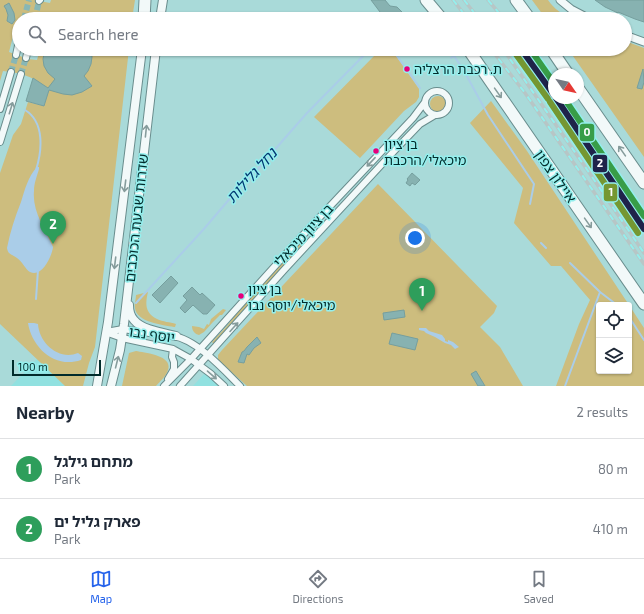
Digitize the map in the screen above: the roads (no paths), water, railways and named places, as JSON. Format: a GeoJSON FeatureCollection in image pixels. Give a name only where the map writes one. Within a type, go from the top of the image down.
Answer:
{"type":"FeatureCollection","features":[{"type":"Feature","properties":{"kind":"highway"},"geometry":{"type":"LineString","coordinates":[[145,0],[145,12]]}},
{"type":"Feature","properties":{"kind":"highway"},"geometry":{"type":"LineString","coordinates":[[426,0],[436,12]]}},
{"type":"Feature","properties":{"kind":"highway"},"geometry":{"type":"LineString","coordinates":[[435,0],[443,12]]}},
{"type":"Feature","properties":{"kind":"highway"},"geometry":{"type":"LineString","coordinates":[[516,0],[525,12]]}},
{"type":"Feature","properties":{"kind":"highway","name":"איילון צפון"},"geometry":{"type":"LineString","coordinates":[[472,56],[644,304]]}},
{"type":"Feature","properties":{"kind":"highway"},"geometry":{"type":"LineString","coordinates":[[556,56],[564,68]]}},
{"type":"Feature","properties":{"kind":"highway"},"geometry":{"type":"LineString","coordinates":[[584,97],[644,183]]}},
{"type":"Feature","properties":{"kind":"main road"},"geometry":{"type":"LineString","coordinates":[[146,12],[149,0]]}},
{"type":"Feature","properties":{"kind":"main road"},"geometry":{"type":"LineString","coordinates":[[161,12],[163,0]]}},
{"type":"Feature","properties":{"kind":"main road","name":"שדרות שבעת הכוכבים"},"geometry":{"type":"LineString","coordinates":[[97,386],[106,332],[141,56]]}},
{"type":"Feature","properties":{"kind":"main road","name":"שדרות שבעת הכוכבים"},"geometry":{"type":"LineString","coordinates":[[111,386],[123,334],[155,56]]}},
{"type":"Feature","properties":{"kind":"main road"},"geometry":{"type":"LineString","coordinates":[[128,295],[131,316],[135,321],[147,328],[176,336]]}},
{"type":"Feature","properties":{"kind":"street"},"geometry":{"type":"LineString","coordinates":[[560,0],[577,12]]}},
{"type":"Feature","properties":{"kind":"street"},"geometry":{"type":"LineString","coordinates":[[632,38],[644,42]]}},
{"type":"Feature","properties":{"kind":"street"},"geometry":{"type":"LineString","coordinates":[[0,108],[11,72]]}},
{"type":"Feature","properties":{"kind":"street"},"geometry":{"type":"LineString","coordinates":[[0,142],[21,74]]}},
{"type":"Feature","properties":{"kind":"street"},"geometry":{"type":"LineString","coordinates":[[440,91],[448,96],[450,102],[448,109],[442,114],[435,115],[429,112],[425,102],[428,95],[440,91]]}},
{"type":"Feature","properties":{"kind":"street","name":"בן ציון מיכאלי"},"geometry":{"type":"LineString","coordinates":[[164,386],[191,359],[307,230],[413,118],[425,102]]}},
{"type":"Feature","properties":{"kind":"street","name":"בן ציון מיכאלי"},"geometry":{"type":"LineString","coordinates":[[180,386],[284,270],[395,150],[420,124],[435,115]]}},
{"type":"Feature","properties":{"kind":"street","name":"יוסף נבו"},"geometry":{"type":"LineString","coordinates":[[106,332],[176,336],[200,349],[240,386]]}},
{"type":"Feature","properties":{"kind":"street","name":"יוסף נבו"},"geometry":{"type":"LineString","coordinates":[[123,334],[173,349],[200,365],[224,386]]}},
{"type":"Feature","properties":{"kind":"street"},"geometry":{"type":"LineString","coordinates":[[164,386],[174,370],[174,362],[172,357],[173,349]]}},
{"type":"Feature","properties":{"kind":"waterway","name":"נחל גלילות"},"geometry":{"type":"LineString","coordinates":[[136,303],[307,113],[363,56]]}},
{"type":"Feature","properties":{"kind":"waterway","name":"נחל גלילות"},"geometry":{"type":"LineString","coordinates":[[397,56],[420,88]]}},
{"type":"Feature","properties":{"kind":"waterway"},"geometry":{"type":"LineString","coordinates":[[451,58],[454,56],[463,69],[488,115],[534,184],[530,204]]}},
{"type":"Feature","properties":{"kind":"waterway","name":"נחל גלילות"},"geometry":{"type":"LineString","coordinates":[[25,110],[31,115],[39,129],[40,154],[36,170]]}},
{"type":"Feature","properties":{"kind":"waterway"},"geometry":{"type":"LineString","coordinates":[[541,243],[546,248]]}},
{"type":"Feature","properties":{"kind":"waterway"},"geometry":{"type":"LineString","coordinates":[[570,263],[600,292],[613,302]]}},
{"type":"Feature","properties":{"kind":"waterway","name":"נחל גלילות"},"geometry":{"type":"LineString","coordinates":[[36,299],[38,270]]}},
{"type":"Feature","properties":{"kind":"waterway"},"geometry":{"type":"LineString","coordinates":[[565,386],[600,292]]}},
{"type":"Feature","properties":{"kind":"waterway"},"geometry":{"type":"LineString","coordinates":[[632,322],[644,340]]}},
{"type":"Feature","properties":{"kind":"tunnel"},"geometry":{"type":"LineString","coordinates":[[26,12],[29,0]]}},
{"type":"Feature","properties":{"kind":"tunnel"},"geometry":{"type":"LineString","coordinates":[[37,12],[39,1]]}},
{"type":"Feature","properties":{"kind":"tunnel"},"geometry":{"type":"LineString","coordinates":[[11,72],[16,56]]}},
{"type":"Feature","properties":{"kind":"tunnel"},"geometry":{"type":"LineString","coordinates":[[21,74],[26,58]]}},
{"type":"Feature","properties":{"kind":"railway"},"geometry":{"type":"LineString","coordinates":[[453,0],[462,12]]}},
{"type":"Feature","properties":{"kind":"railway"},"geometry":{"type":"LineString","coordinates":[[464,0],[473,12]]}},
{"type":"Feature","properties":{"kind":"railway"},"geometry":{"type":"LineString","coordinates":[[488,0],[498,12]]}},
{"type":"Feature","properties":{"kind":"railway"},"geometry":{"type":"LineString","coordinates":[[496,56],[525,93],[644,264]]}},
{"type":"Feature","properties":{"kind":"railway"},"geometry":{"type":"LineString","coordinates":[[508,56],[644,253]]}},
{"type":"Feature","properties":{"kind":"railway"},"geometry":{"type":"LineString","coordinates":[[531,56],[548,80]]}},
{"type":"Feature","properties":{"kind":"railway"},"geometry":{"type":"LineString","coordinates":[[565,104],[644,221]]}},
{"type":"Feature","properties":{"kind":"rail line","name":"2"},"geometry":{"type":"LineString","coordinates":[[526,56],[548,87]]}},
{"type":"Feature","properties":{"kind":"rail line","name":"2"},"geometry":{"type":"LineString","coordinates":[[560,104],[644,229]]}},
{"type":"Feature","properties":{"kind":"place","name":"ת. רכבת הרצליה"},"geometry":{"type":"Point","coordinates":[407,69]}},
{"type":"Feature","properties":{"kind":"place","name":"בן ציון מיכאלי/הרכבת"},"geometry":{"type":"Point","coordinates":[376,151]}},
{"type":"Feature","properties":{"kind":"place","name":"פארק גליל ים"},"geometry":{"type":"Point","coordinates":[53,244]}},
{"type":"Feature","properties":{"kind":"place","name":"בן ציון מיכאלי/יוסף נבו"},"geometry":{"type":"Point","coordinates":[241,296]}},
{"type":"Feature","properties":{"kind":"place","name":"מתחם גילגל"},"geometry":{"type":"Point","coordinates":[422,311]}}]}
